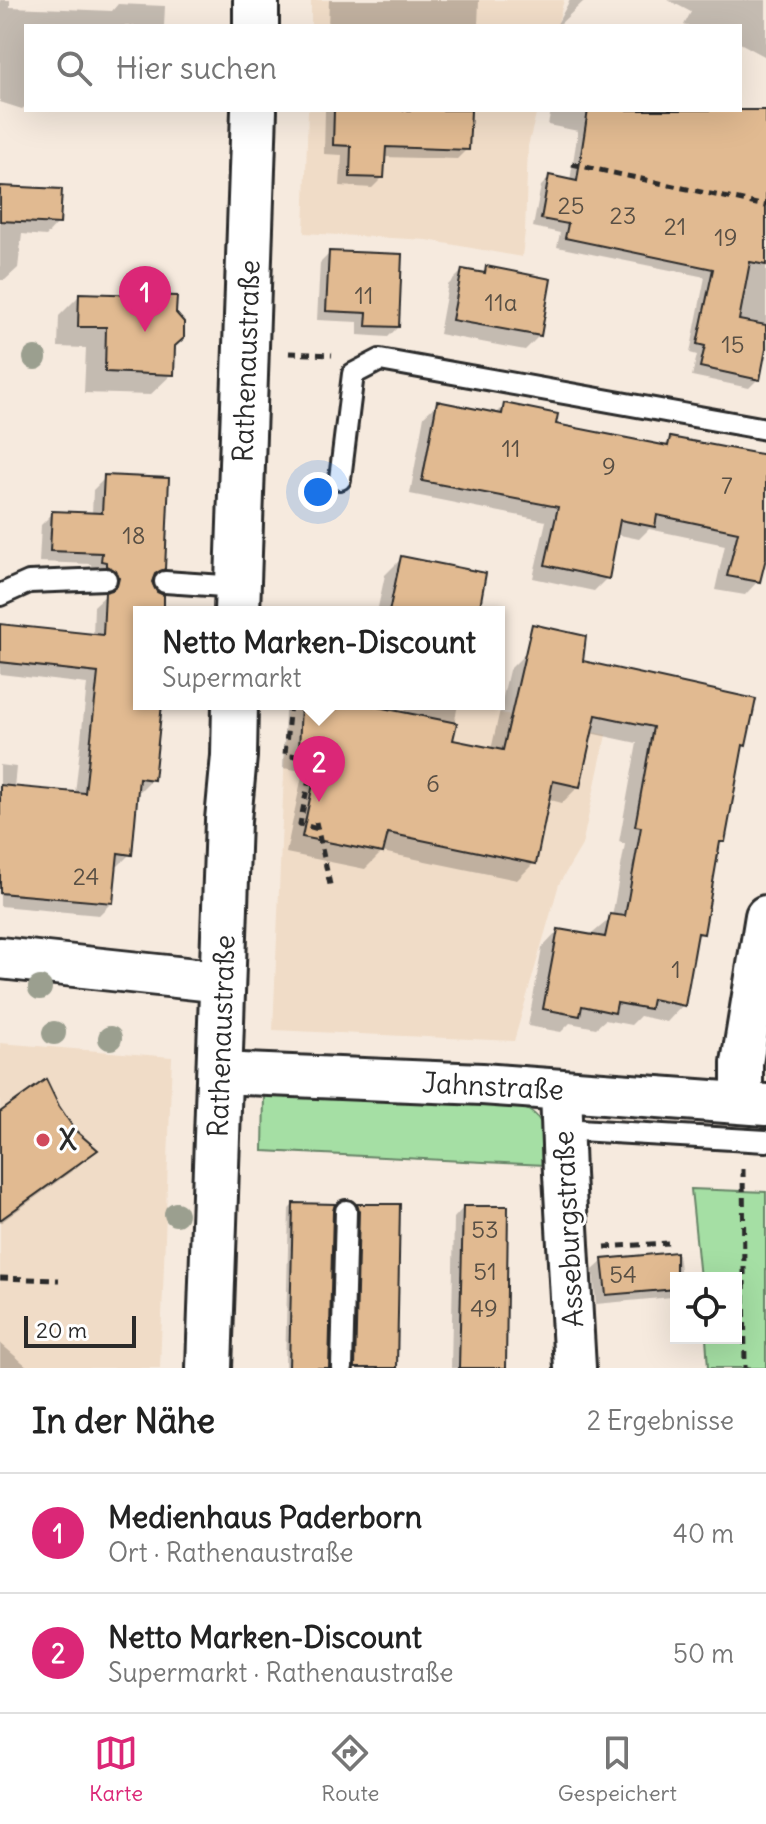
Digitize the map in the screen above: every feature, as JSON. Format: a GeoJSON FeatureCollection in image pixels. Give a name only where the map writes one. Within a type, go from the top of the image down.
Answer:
{"type":"FeatureCollection","features":[{"type":"Feature","properties":{"kind":"street"},"geometry":{"type":"LineString","coordinates":[[256,0],[256,24]]}},
{"type":"Feature","properties":{"kind":"street","name":"Rathenaustraße"},"geometry":{"type":"LineString","coordinates":[[237,599],[254,112]]}},
{"type":"Feature","properties":{"kind":"street","name":"Rathenaustraße"},"geometry":{"type":"LineString","coordinates":[[209,1368],[228,820],[235,710]]}},
{"type":"Feature","properties":{"kind":"street"},"geometry":{"type":"LineString","coordinates":[[755,1122],[742,1063],[766,916]]}},
{"type":"Feature","properties":{"kind":"street"},"geometry":{"type":"LineString","coordinates":[[0,958],[223,982]]}},
{"type":"Feature","properties":{"kind":"street","name":"Jahnstraße"},"geometry":{"type":"LineString","coordinates":[[219,1073],[561,1090],[755,1122]]}},
{"type":"Feature","properties":{"kind":"street","name":"Asseburgstraße"},"geometry":{"type":"LineString","coordinates":[[561,1090],[575,1368]]}},
{"type":"Feature","properties":{"kind":"lane"},"geometry":{"type":"LineString","coordinates":[[340,479],[353,374],[380,360],[766,429]]}},
{"type":"Feature","properties":{"kind":"lane"},"geometry":{"type":"LineString","coordinates":[[0,595],[29,582],[106,579]]}},
{"type":"Feature","properties":{"kind":"lane"},"geometry":{"type":"LineString","coordinates":[[165,582],[237,599]]}},
{"type":"Feature","properties":{"kind":"lane"},"geometry":{"type":"LineString","coordinates":[[562,1129],[755,1122]]}},
{"type":"Feature","properties":{"kind":"lane"},"geometry":{"type":"LineString","coordinates":[[342,1368],[346,1211]]}},
{"type":"Feature","properties":{"kind":"path"},"geometry":{"type":"LineString","coordinates":[[572,164],[766,206]]}},
{"type":"Feature","properties":{"kind":"path"},"geometry":{"type":"LineString","coordinates":[[289,353],[326,355]]}},
{"type":"Feature","properties":{"kind":"path"},"geometry":{"type":"LineString","coordinates":[[289,710],[285,754],[314,758],[300,824],[317,826],[331,889]]}},
{"type":"Feature","properties":{"kind":"path"},"geometry":{"type":"LineString","coordinates":[[745,1368],[742,1180],[755,1122]]}},
{"type":"Feature","properties":{"kind":"path"},"geometry":{"type":"LineString","coordinates":[[568,1250],[668,1243]]}},
{"type":"Feature","properties":{"kind":"path"},"geometry":{"type":"LineString","coordinates":[[0,1278],[59,1280]]}},
{"type":"Feature","properties":{"kind":"shaded area"},"geometry":{"type":"Polygon","coordinates":[[[311,0],[564,0],[558,24],[311,24],[311,0]]]}},
{"type":"Feature","properties":{"kind":"shaded area"},"geometry":{"type":"Polygon","coordinates":[[[308,112],[536,112],[528,146],[522,257],[427,240],[304,233],[308,112]]]}},
{"type":"Feature","properties":{"kind":"shaded area"},"geometry":{"type":"Polygon","coordinates":[[[287,710],[487,710],[606,735],[582,845],[559,884],[514,1041],[273,1030],[287,710]]]}},
{"type":"Feature","properties":{"kind":"shaded area"},"geometry":{"type":"Polygon","coordinates":[[[0,1043],[172,1057],[160,1368],[0,1368],[0,1043]]]}},
{"type":"Feature","properties":{"kind":"green space"},"geometry":{"type":"Polygon","coordinates":[[[274,1092],[517,1106],[528,1110],[540,1121],[545,1165],[263,1151],[264,1095],[274,1092]]]}},
{"type":"Feature","properties":{"kind":"green space"},"geometry":{"type":"Polygon","coordinates":[[[691,1189],[766,1192],[766,1368],[708,1368],[706,1344],[742,1344],[742,1272],[699,1272],[691,1189]]]}},
{"type":"Feature","properties":{"kind":"building"},"geometry":{"type":"Polygon","coordinates":[[[766,110],[766,265],[750,262],[739,320],[766,325],[766,349],[760,380],[700,367],[705,346],[697,344],[713,269],[565,238],[568,224],[541,219],[549,175],[577,181],[588,112],[766,110]]]}},
{"type":"Feature","properties":{"kind":"building"},"geometry":{"type":"Polygon","coordinates":[[[334,112],[471,112],[469,150],[386,147],[384,178],[350,177],[351,146],[333,145],[334,112]]]}},
{"type":"Feature","properties":{"kind":"building"},"geometry":{"type":"Polygon","coordinates":[[[0,186],[62,189],[60,224],[0,221],[0,186]]]}},
{"type":"Feature","properties":{"kind":"building"},"geometry":{"type":"Polygon","coordinates":[[[329,251],[402,254],[399,327],[366,326],[367,313],[326,311],[329,251]]]}},
{"type":"Feature","properties":{"kind":"building"},"geometry":{"type":"Polygon","coordinates":[[[486,266],[551,279],[541,336],[452,320],[462,269],[485,273],[486,266]]]}},
{"type":"Feature","properties":{"kind":"building"},"geometry":{"type":"Polygon","coordinates":[[[79,293],[177,296],[176,313],[184,322],[184,338],[175,346],[174,375],[105,372],[106,327],[78,327],[79,293]]]}},
{"type":"Feature","properties":{"kind":"building"},"geometry":{"type":"Polygon","coordinates":[[[437,401],[502,414],[504,403],[558,414],[556,424],[668,446],[670,437],[766,455],[766,558],[760,582],[727,576],[738,532],[657,515],[655,527],[620,520],[609,579],[545,565],[558,507],[422,481],[437,401]]]}},
{"type":"Feature","properties":{"kind":"building"},"geometry":{"type":"Polygon","coordinates":[[[104,475],[169,478],[165,569],[155,574],[152,582],[157,592],[164,595],[164,606],[133,606],[133,710],[161,710],[154,780],[139,778],[132,855],[118,853],[113,903],[0,893],[0,785],[85,793],[98,673],[0,662],[0,624],[103,635],[105,592],[117,586],[119,578],[116,571],[101,561],[102,553],[50,551],[52,511],[102,513],[104,475]]]}},
{"type":"Feature","properties":{"kind":"building"},"geometry":{"type":"Polygon","coordinates":[[[401,556],[486,573],[480,606],[390,606],[401,556]]]}},
{"type":"Feature","properties":{"kind":"building"},"geometry":{"type":"Polygon","coordinates":[[[532,624],[586,636],[583,661],[756,699],[746,746],[743,745],[725,842],[720,842],[704,934],[698,933],[685,1006],[652,999],[650,1009],[617,1003],[615,1013],[582,1006],[580,1016],[543,1009],[558,929],[605,937],[610,914],[625,916],[641,827],[635,826],[653,727],[596,715],[580,787],[553,781],[536,864],[388,833],[383,853],[302,837],[319,755],[299,751],[301,710],[393,710],[457,723],[453,740],[503,750],[532,624]]]}},
{"type":"Feature","properties":{"kind":"building","name":"X"},"geometry":{"type":"Polygon","coordinates":[[[46,1079],[75,1130],[98,1150],[0,1220],[0,1112],[46,1079]]]}},
{"type":"Feature","properties":{"kind":"building"},"geometry":{"type":"Polygon","coordinates":[[[293,1203],[335,1204],[329,1368],[289,1368],[293,1203]]]}},
{"type":"Feature","properties":{"kind":"building"},"geometry":{"type":"Polygon","coordinates":[[[357,1204],[400,1204],[397,1368],[355,1368],[357,1204]]]}},
{"type":"Feature","properties":{"kind":"building"},"geometry":{"type":"Polygon","coordinates":[[[463,1206],[508,1206],[506,1368],[459,1368],[463,1206]]]}},
{"type":"Feature","properties":{"kind":"building"},"geometry":{"type":"Polygon","coordinates":[[[676,1252],[676,1272],[670,1272],[670,1290],[606,1295],[602,1259],[676,1252]]]}},
{"type":"Feature","properties":{"kind":"place","name":"Medienhaus Paderborn"},"geometry":{"type":"Point","coordinates":[145,332]}},
{"type":"Feature","properties":{"kind":"place","name":"Netto Marken-Discount"},"geometry":{"type":"Point","coordinates":[319,802]}},
{"type":"Feature","properties":{"kind":"place","name":"X"},"geometry":{"type":"Point","coordinates":[43,1140]}}]}
